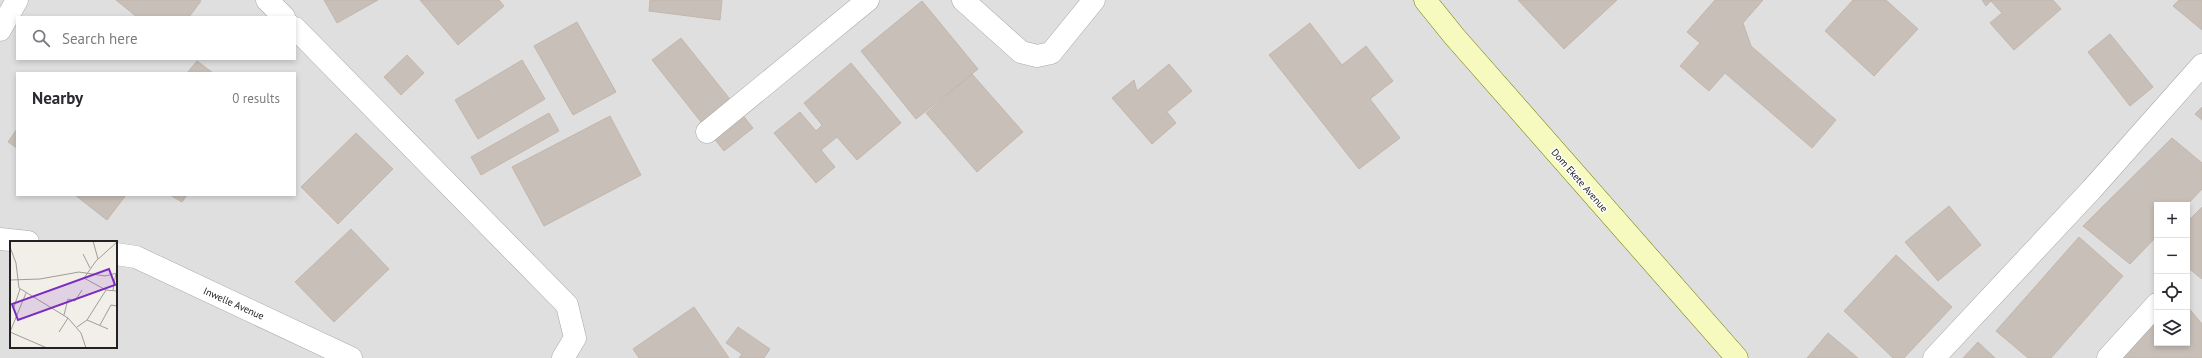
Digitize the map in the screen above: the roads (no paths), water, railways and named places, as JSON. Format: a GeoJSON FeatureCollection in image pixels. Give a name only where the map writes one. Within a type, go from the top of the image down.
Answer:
{"type":"FeatureCollection","features":[{"type":"Feature","properties":{"kind":"street"},"geometry":{"type":"LineString","coordinates":[[0,30],[17,0]]}},
{"type":"Feature","properties":{"kind":"street"},"geometry":{"type":"LineString","coordinates":[[267,0],[283,16]]}},
{"type":"Feature","properties":{"kind":"street"},"geometry":{"type":"LineString","coordinates":[[707,132],[868,0]]}},
{"type":"Feature","properties":{"kind":"street"},"geometry":{"type":"LineString","coordinates":[[963,0],[1021,52],[1037,56],[1051,53],[1094,0]]}},
{"type":"Feature","properties":{"kind":"street","name":"Dom Ekete Avenue"},"geometry":{"type":"LineString","coordinates":[[1425,0],[1454,36],[1737,358]]}},
{"type":"Feature","properties":{"kind":"street"},"geometry":{"type":"LineString","coordinates":[[296,29],[567,305],[575,338],[563,358]]}},
{"type":"Feature","properties":{"kind":"street"},"geometry":{"type":"LineString","coordinates":[[1934,358],[2092,189],[2202,65]]}},
{"type":"Feature","properties":{"kind":"street"},"geometry":{"type":"LineString","coordinates":[[0,239],[19,241]]}},
{"type":"Feature","properties":{"kind":"street","name":"Inwelle Avenue"},"geometry":{"type":"LineString","coordinates":[[117,254],[136,257],[351,358]]}},
{"type":"Feature","properties":{"kind":"street"},"geometry":{"type":"LineString","coordinates":[[2108,358],[2154,307]]}}]}
